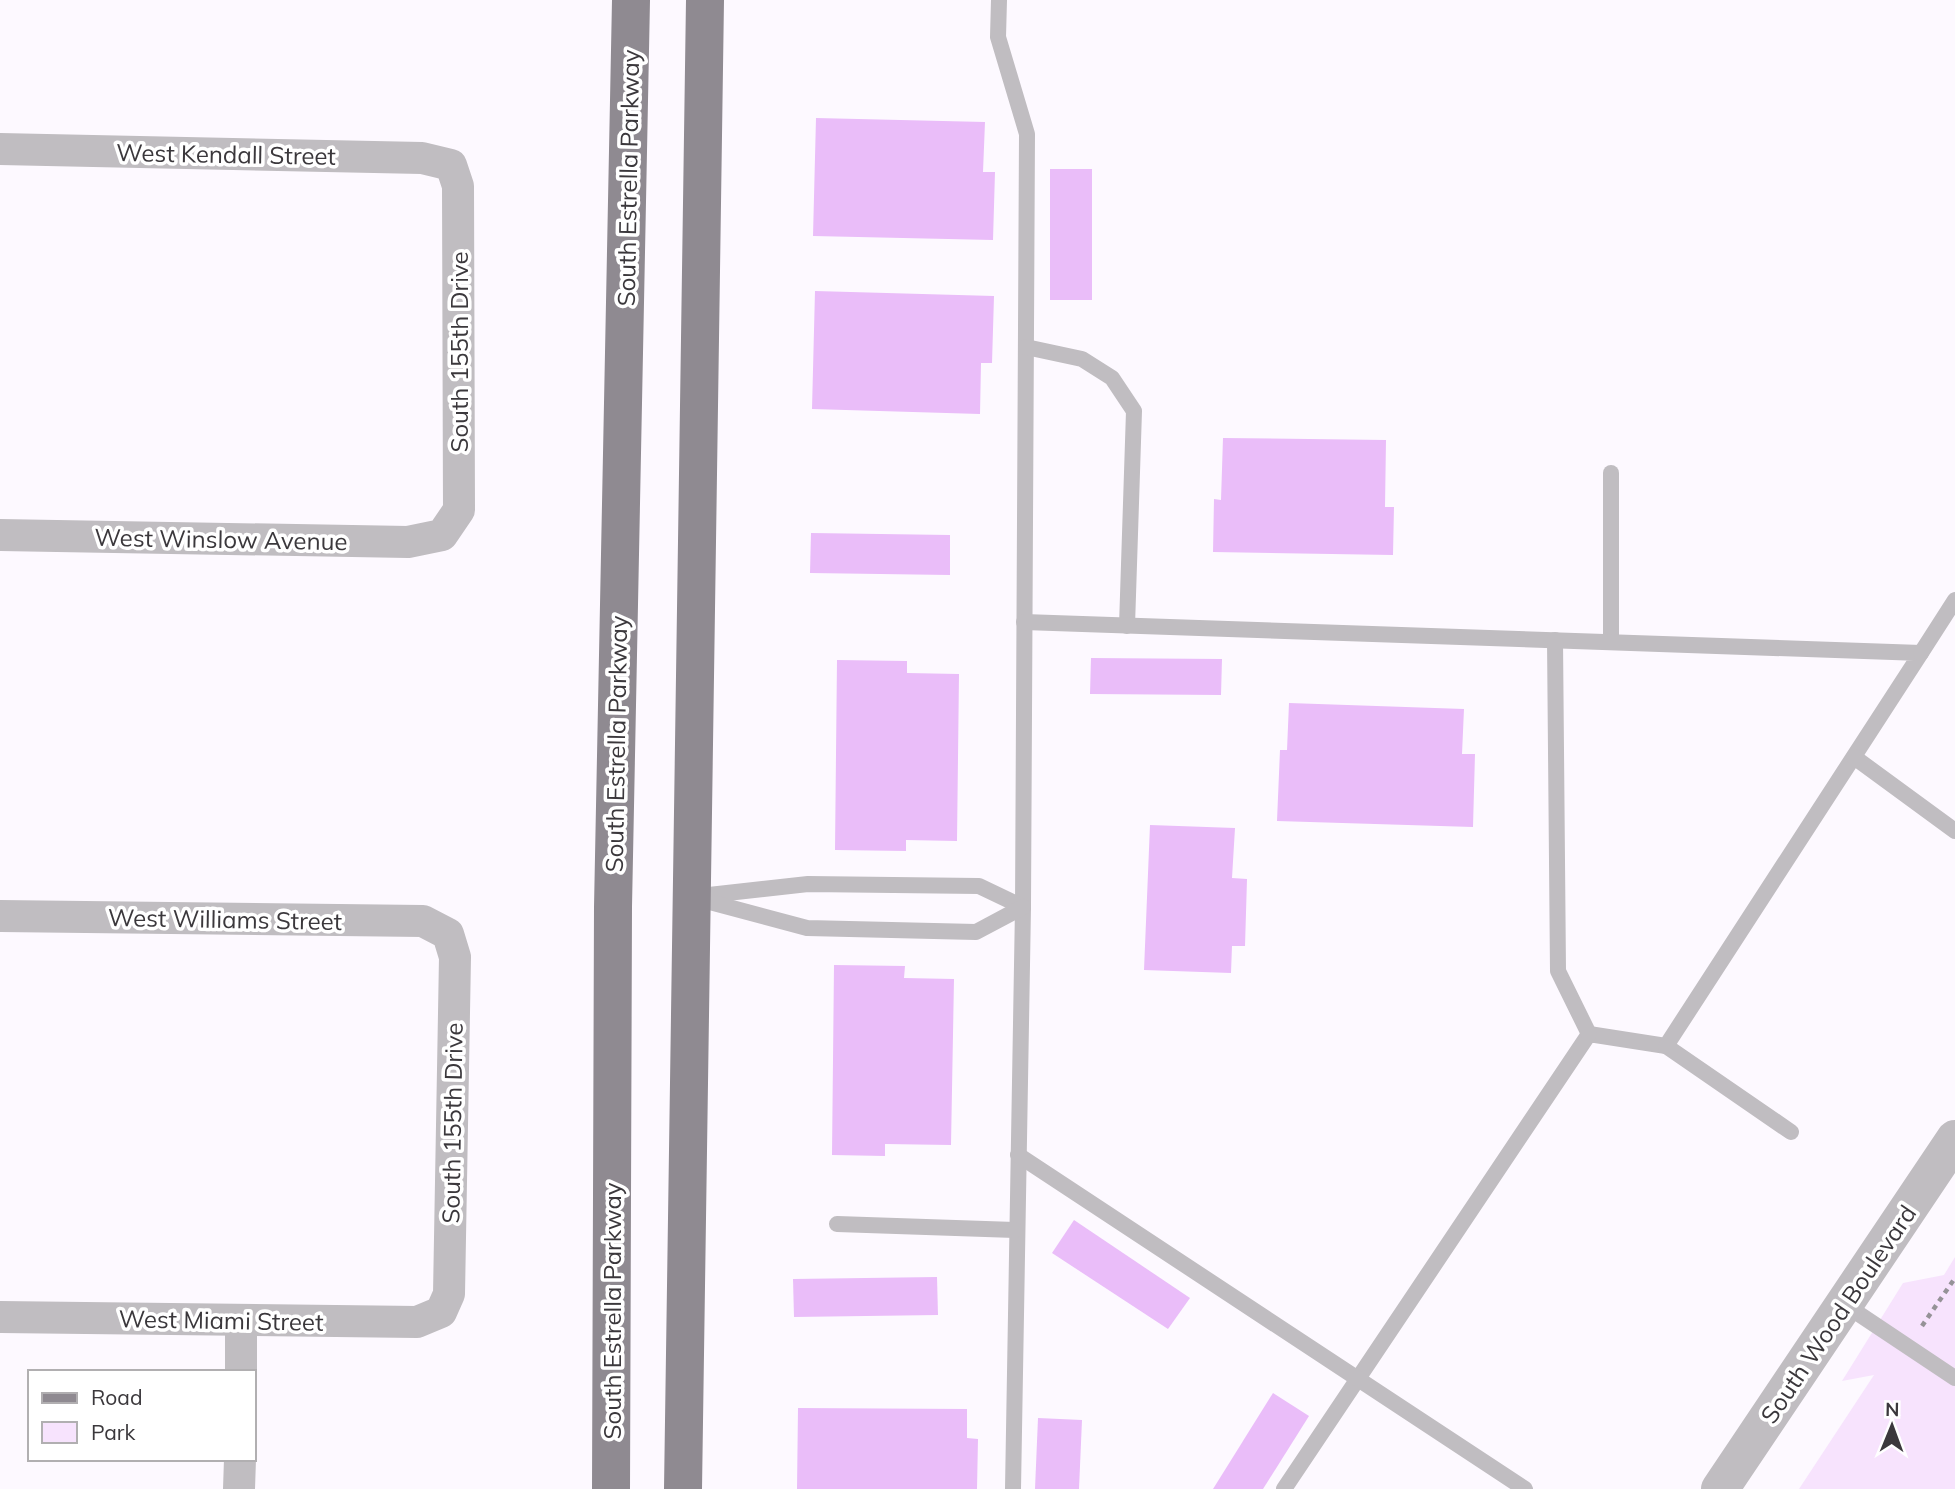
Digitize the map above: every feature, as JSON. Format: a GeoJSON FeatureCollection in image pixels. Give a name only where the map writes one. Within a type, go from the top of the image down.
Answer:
{"type":"FeatureCollection","features":[{"type":"Feature","properties":{"kind":"main road","name":"South Estrella Parkway"},"geometry":{"type":"LineString","coordinates":[[611,1489],[613,907],[631,0]]}},
{"type":"Feature","properties":{"kind":"main road"},"geometry":{"type":"LineString","coordinates":[[683,1489],[705,0]]}},
{"type":"Feature","properties":{"kind":"street","name":"West Kendall Street"},"geometry":{"type":"LineString","coordinates":[[0,149],[422,158],[451,165]]}},
{"type":"Feature","properties":{"kind":"street","name":"South 155th Drive"},"geometry":{"type":"LineString","coordinates":[[442,535],[459,510],[458,186],[451,165]]}},
{"type":"Feature","properties":{"kind":"street","name":"West Winslow Avenue"},"geometry":{"type":"LineString","coordinates":[[0,535],[408,542],[442,535]]}},
{"type":"Feature","properties":{"kind":"street","name":"West Williams Street"},"geometry":{"type":"LineString","coordinates":[[0,916],[423,922],[448,934]]}},
{"type":"Feature","properties":{"kind":"street","name":"South 155th Drive"},"geometry":{"type":"LineString","coordinates":[[440,1312],[449,1294],[455,957],[448,934]]}},
{"type":"Feature","properties":{"kind":"street","name":"South Wood Boulevard"},"geometry":{"type":"LineString","coordinates":[[1720,1489],[1955,1139]]}},
{"type":"Feature","properties":{"kind":"street","name":"West Miami Street"},"geometry":{"type":"LineString","coordinates":[[0,1317],[417,1322],[440,1312]]}},
{"type":"Feature","properties":{"kind":"street"},"geometry":{"type":"LineString","coordinates":[[241,1321],[241,1370]]}},
{"type":"Feature","properties":{"kind":"street"},"geometry":{"type":"LineString","coordinates":[[239,1489],[240,1461]]}},
{"type":"Feature","properties":{"kind":"lane"},"geometry":{"type":"LineString","coordinates":[[999,0],[998,37],[1027,134],[1023,907],[1015,1230],[1013,1489]]}},
{"type":"Feature","properties":{"kind":"lane"},"geometry":{"type":"LineString","coordinates":[[1026,347],[1082,359],[1112,378],[1134,411],[1127,625]]}},
{"type":"Feature","properties":{"kind":"lane"},"geometry":{"type":"LineString","coordinates":[[1611,473],[1611,642]]}},
{"type":"Feature","properties":{"kind":"lane"},"geometry":{"type":"LineString","coordinates":[[1666,1045],[1955,600]]}},
{"type":"Feature","properties":{"kind":"lane"},"geometry":{"type":"LineString","coordinates":[[1024,622],[1921,653]]}},
{"type":"Feature","properties":{"kind":"lane"},"geometry":{"type":"LineString","coordinates":[[1555,640],[1558,971],[1589,1034]]}},
{"type":"Feature","properties":{"kind":"lane"},"geometry":{"type":"LineString","coordinates":[[1854,757],[1955,831]]}},
{"type":"Feature","properties":{"kind":"lane"},"geometry":{"type":"LineString","coordinates":[[691,897],[808,884],[979,886],[1023,907]]}},
{"type":"Feature","properties":{"kind":"lane"},"geometry":{"type":"LineString","coordinates":[[691,897],[807,928],[976,932],[1023,907]]}},
{"type":"Feature","properties":{"kind":"lane"},"geometry":{"type":"LineString","coordinates":[[1589,1034],[1666,1045],[1791,1132]]}},
{"type":"Feature","properties":{"kind":"lane"},"geometry":{"type":"LineString","coordinates":[[1284,1489],[1589,1034]]}},
{"type":"Feature","properties":{"kind":"lane"},"geometry":{"type":"LineString","coordinates":[[1018,1156],[1525,1489]]}},
{"type":"Feature","properties":{"kind":"lane"},"geometry":{"type":"LineString","coordinates":[[837,1224],[1015,1230]]}},
{"type":"Feature","properties":{"kind":"lane"},"geometry":{"type":"LineString","coordinates":[[1844,1304],[1955,1378]]}},
{"type":"Feature","properties":{"kind":"path"},"geometry":{"type":"LineString","coordinates":[[1909,1347],[1955,1278]]}},
{"type":"Feature","properties":{"kind":"green space"},"geometry":{"type":"Polygon","coordinates":[[[1955,1257],[1955,1489],[1799,1489],[1874,1375],[1842,1381],[1903,1283],[1944,1275],[1955,1257]]]}},
{"type":"Feature","properties":{"kind":"building"},"geometry":{"type":"Polygon","coordinates":[[[816,118],[985,122],[983,172],[995,172],[993,240],[813,236],[816,118]]]}},
{"type":"Feature","properties":{"kind":"building"},"geometry":{"type":"Polygon","coordinates":[[[1050,169],[1092,169],[1092,300],[1050,300],[1050,169]]]}},
{"type":"Feature","properties":{"kind":"building"},"geometry":{"type":"Polygon","coordinates":[[[815,291],[994,296],[992,363],[981,363],[980,414],[812,409],[815,291]]]}},
{"type":"Feature","properties":{"kind":"building"},"geometry":{"type":"Polygon","coordinates":[[[1223,438],[1386,440],[1385,507],[1394,507],[1393,555],[1213,552],[1214,499],[1221,500],[1223,438]]]}},
{"type":"Feature","properties":{"kind":"building"},"geometry":{"type":"Polygon","coordinates":[[[811,533],[950,535],[950,575],[810,573],[811,533]]]}},
{"type":"Feature","properties":{"kind":"building"},"geometry":{"type":"Polygon","coordinates":[[[1091,658],[1222,659],[1221,695],[1090,694],[1091,658]]]}},
{"type":"Feature","properties":{"kind":"building"},"geometry":{"type":"Polygon","coordinates":[[[837,660],[907,661],[907,673],[959,674],[957,841],[906,840],[906,851],[835,850],[837,660]]]}},
{"type":"Feature","properties":{"kind":"building"},"geometry":{"type":"Polygon","coordinates":[[[1289,703],[1464,709],[1462,754],[1475,754],[1473,827],[1277,821],[1280,750],[1287,750],[1289,703]]]}},
{"type":"Feature","properties":{"kind":"building"},"geometry":{"type":"Polygon","coordinates":[[[1150,825],[1235,828],[1232,878],[1247,879],[1245,946],[1232,946],[1231,973],[1144,970],[1150,825]]]}},
{"type":"Feature","properties":{"kind":"building"},"geometry":{"type":"Polygon","coordinates":[[[834,965],[905,966],[904,978],[954,979],[951,1145],[885,1144],[885,1156],[832,1155],[834,965]]]}},
{"type":"Feature","properties":{"kind":"building"},"geometry":{"type":"Polygon","coordinates":[[[1074,1220],[1190,1298],[1168,1329],[1052,1253],[1074,1220]]]}},
{"type":"Feature","properties":{"kind":"building"},"geometry":{"type":"Polygon","coordinates":[[[937,1277],[938,1315],[794,1317],[793,1279],[937,1277]]]}},
{"type":"Feature","properties":{"kind":"building"},"geometry":{"type":"Polygon","coordinates":[[[1273,1393],[1309,1416],[1263,1489],[1213,1489],[1273,1393]]]}},
{"type":"Feature","properties":{"kind":"building"},"geometry":{"type":"Polygon","coordinates":[[[798,1408],[967,1409],[967,1438],[978,1439],[977,1489],[797,1489],[798,1408]]]}},
{"type":"Feature","properties":{"kind":"building"},"geometry":{"type":"Polygon","coordinates":[[[1038,1418],[1082,1420],[1079,1489],[1035,1489],[1038,1418]]]}}]}
